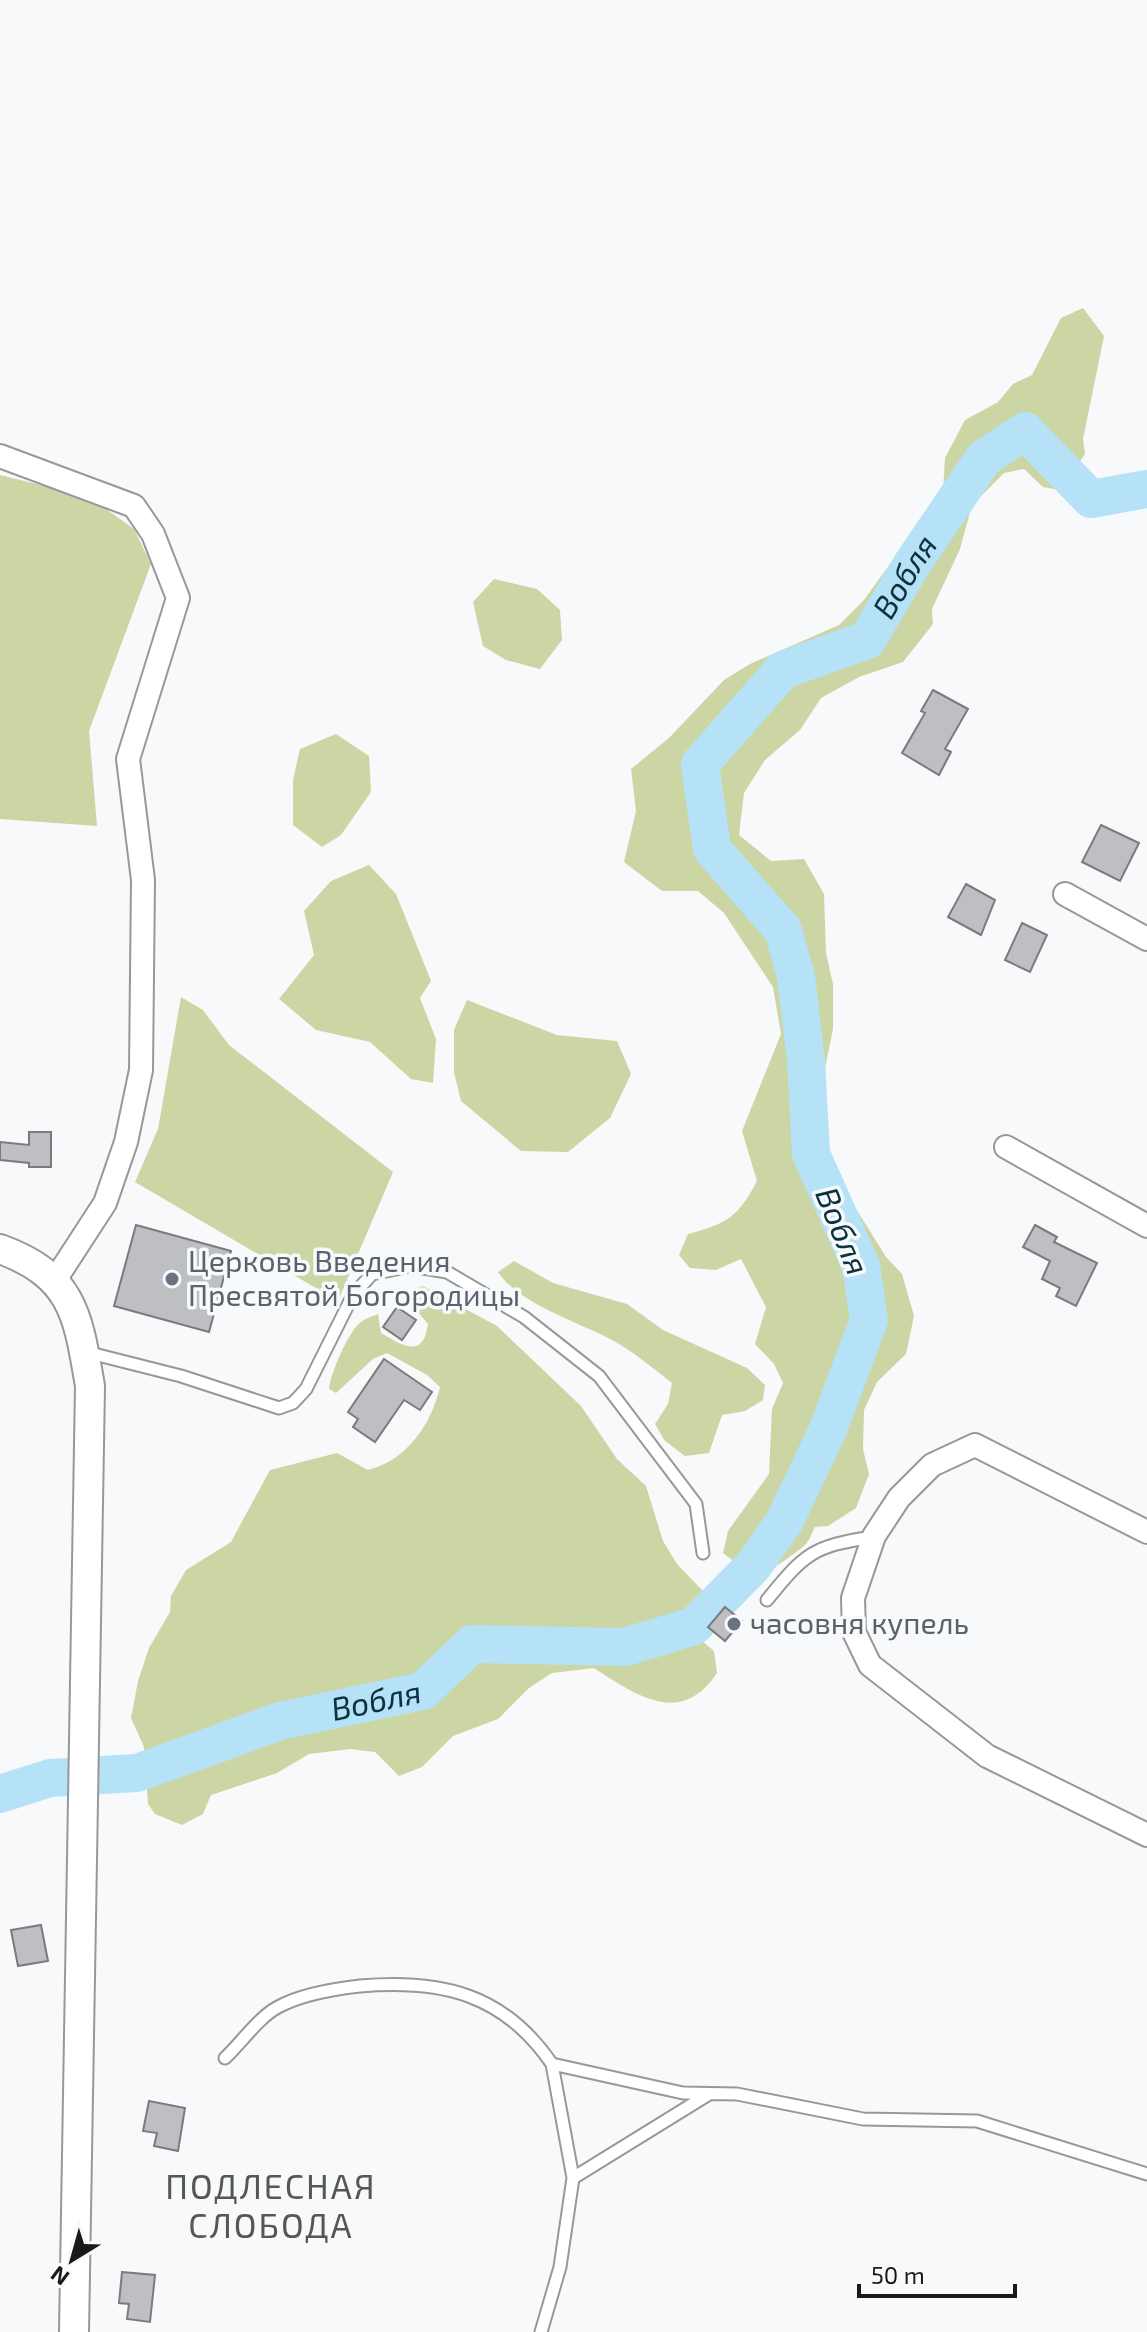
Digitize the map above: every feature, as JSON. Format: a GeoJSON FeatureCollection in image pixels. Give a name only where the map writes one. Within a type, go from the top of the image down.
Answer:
{"type":"FeatureCollection","features":[{"type":"Feature","properties":{"kind":"street"},"geometry":{"type":"LineString","coordinates":[[0,456],[134,506],[153,534],[178,598],[128,759],[143,880],[141,1070],[126,1142],[105,1203],[55,1280]]}},
{"type":"Feature","properties":{"kind":"street"},"geometry":{"type":"LineString","coordinates":[[1065,894],[1147,939]]}},
{"type":"Feature","properties":{"kind":"street"},"geometry":{"type":"LineString","coordinates":[[1006,1147],[1147,1226]]}},
{"type":"Feature","properties":{"kind":"street"},"geometry":{"type":"LineString","coordinates":[[0,1249],[55,1280],[79,1323],[90,1386],[74,2332]]}},
{"type":"Feature","properties":{"kind":"street"},"geometry":{"type":"LineString","coordinates":[[1147,1532],[975,1445],[932,1465],[899,1498],[874,1536],[853,1598],[854,1632],[870,1665],[987,1756],[1147,1835]]}},
{"type":"Feature","properties":{"kind":"lane"},"geometry":{"type":"LineString","coordinates":[[84,1351],[181,1376],[279,1408],[293,1403],[306,1389],[353,1295],[372,1274],[411,1266],[447,1272],[524,1317],[599,1376],[696,1504],[703,1553]]}},
{"type":"Feature","properties":{"kind":"lane"},"geometry":{"type":"LineString","coordinates":[[767,1600],[807,1554],[832,1543],[874,1536]]}},
{"type":"Feature","properties":{"kind":"lane"},"geometry":{"type":"LineString","coordinates":[[225,2058],[276,2008],[333,1989],[439,1985],[493,2006],[534,2037],[552,2064],[573,2178],[560,2267],[541,2332]]}},
{"type":"Feature","properties":{"kind":"lane"},"geometry":{"type":"LineString","coordinates":[[552,2064],[683,2093],[737,2094],[863,2119],[977,2121],[1147,2174]]}},
{"type":"Feature","properties":{"kind":"lane"},"geometry":{"type":"LineString","coordinates":[[573,2178],[709,2093]]}},
{"type":"Feature","properties":{"kind":"green space"},"geometry":{"type":"Polygon","coordinates":[[[1083,308],[1104,336],[1083,439],[1085,454],[1060,490],[1043,487],[1024,469],[1004,473],[972,505],[960,549],[932,609],[933,624],[903,662],[859,677],[821,698],[800,730],[765,760],[744,793],[739,835],[771,861],[804,859],[824,894],[826,953],[833,984],[833,1029],[821,1088],[833,1172],[886,1257],[902,1274],[914,1316],[906,1354],[877,1382],[864,1410],[863,1449],[869,1474],[856,1508],[828,1526],[815,1527],[801,1548],[756,1578],[723,1553],[728,1531],[769,1474],[772,1409],[783,1383],[774,1364],[755,1344],[766,1307],[741,1259],[716,1270],[690,1268],[679,1255],[688,1234],[713,1227],[730,1217],[744,1203],[757,1181],[742,1131],[781,1034],[773,987],[724,913],[698,891],[662,891],[624,862],[636,811],[631,769],[669,738],[724,680],[750,664],[839,625],[864,600],[943,491],[945,458],[965,420],[998,402],[1013,384],[1032,375],[1061,318],[1083,308]]]}},
{"type":"Feature","properties":{"kind":"green space"},"geometry":{"type":"Polygon","coordinates":[[[0,475],[89,497],[134,529],[151,564],[89,731],[97,826],[0,819],[0,475]]]}},
{"type":"Feature","properties":{"kind":"green space"},"geometry":{"type":"Polygon","coordinates":[[[494,579],[537,589],[560,610],[562,640],[540,669],[506,660],[483,646],[473,602],[494,579]]]}},
{"type":"Feature","properties":{"kind":"green space"},"geometry":{"type":"Polygon","coordinates":[[[336,734],[369,756],[371,792],[341,835],[322,847],[293,825],[293,780],[300,749],[336,734]]]}},
{"type":"Feature","properties":{"kind":"green space"},"geometry":{"type":"Polygon","coordinates":[[[369,865],[396,894],[431,981],[420,998],[436,1039],[433,1083],[411,1079],[370,1042],[316,1030],[279,999],[314,955],[304,911],[331,881],[369,865]]]}},
{"type":"Feature","properties":{"kind":"green space"},"geometry":{"type":"Polygon","coordinates":[[[181,997],[203,1010],[229,1045],[393,1172],[338,1301],[135,1182],[158,1129],[181,997]]]}},
{"type":"Feature","properties":{"kind":"green space"},"geometry":{"type":"Polygon","coordinates":[[[467,1000],[557,1035],[617,1041],[631,1074],[610,1118],[568,1152],[521,1151],[461,1101],[454,1072],[454,1030],[467,1000]]]}},
{"type":"Feature","properties":{"kind":"green space"},"geometry":{"type":"Polygon","coordinates":[[[514,1261],[553,1283],[627,1304],[663,1330],[747,1368],[765,1385],[763,1400],[745,1411],[722,1415],[709,1453],[685,1456],[665,1441],[655,1424],[668,1404],[672,1383],[620,1344],[520,1294],[498,1272],[514,1261]]]}},
{"type":"Feature","properties":{"kind":"green space"},"geometry":{"type":"Polygon","coordinates":[[[423,1286],[497,1326],[581,1406],[617,1459],[646,1486],[663,1541],[677,1564],[703,1591],[695,1611],[696,1636],[714,1651],[717,1673],[689,1699],[674,1703],[642,1696],[594,1668],[552,1673],[529,1688],[498,1719],[453,1736],[422,1767],[399,1776],[375,1752],[350,1749],[309,1754],[277,1773],[211,1795],[203,1814],[182,1825],[155,1814],[148,1804],[144,1747],[131,1718],[138,1681],[149,1648],[170,1612],[171,1596],[186,1570],[231,1542],[270,1470],[337,1453],[368,1470],[394,1458],[415,1439],[430,1415],[440,1387],[427,1375],[387,1353],[373,1359],[336,1393],[329,1389],[345,1344],[362,1321],[378,1314],[381,1333],[404,1345],[416,1346],[422,1342],[428,1324],[417,1311],[403,1303],[405,1293],[423,1286]]]}},
{"type":"Feature","properties":{"kind":"building"},"geometry":{"type":"Polygon","coordinates":[[[933,690],[968,709],[945,749],[951,752],[939,775],[902,753],[925,713],[921,711],[933,690]]]}},
{"type":"Feature","properties":{"kind":"building"},"geometry":{"type":"Polygon","coordinates":[[[1101,825],[1139,843],[1120,881],[1082,862],[1101,825]]]}},
{"type":"Feature","properties":{"kind":"building"},"geometry":{"type":"Polygon","coordinates":[[[966,884],[995,900],[981,935],[948,917],[966,884]]]}},
{"type":"Feature","properties":{"kind":"building"},"geometry":{"type":"Polygon","coordinates":[[[1022,923],[1047,935],[1030,972],[1005,960],[1022,923]]]}},
{"type":"Feature","properties":{"kind":"building"},"geometry":{"type":"Polygon","coordinates":[[[29,1132],[51,1132],[51,1167],[29,1167],[29,1163],[0,1160],[0,1142],[29,1145],[29,1132]]]}},
{"type":"Feature","properties":{"kind":"building","name":"Церковь Введения Пресвятой Богородицы"},"geometry":{"type":"Polygon","coordinates":[[[136,1225],[231,1251],[209,1332],[114,1306],[136,1225]]]}},
{"type":"Feature","properties":{"kind":"building"},"geometry":{"type":"Polygon","coordinates":[[[1035,1225],[1057,1237],[1054,1242],[1097,1263],[1076,1306],[1056,1296],[1060,1288],[1042,1279],[1050,1261],[1023,1247],[1035,1225]]]}},
{"type":"Feature","properties":{"kind":"building"},"geometry":{"type":"Polygon","coordinates":[[[397,1307],[416,1320],[402,1340],[383,1327],[397,1307]]]}},
{"type":"Feature","properties":{"kind":"building"},"geometry":{"type":"Polygon","coordinates":[[[384,1359],[432,1392],[420,1410],[404,1400],[375,1442],[353,1427],[358,1419],[348,1412],[384,1359]]]}},
{"type":"Feature","properties":{"kind":"building","name":"часовня купель"},"geometry":{"type":"Polygon","coordinates":[[[725,1607],[742,1621],[725,1641],[708,1627],[725,1607]]]}},
{"type":"Feature","properties":{"kind":"building"},"geometry":{"type":"Polygon","coordinates":[[[41,1925],[48,1961],[18,1966],[11,1930],[41,1925]]]}},
{"type":"Feature","properties":{"kind":"building"},"geometry":{"type":"Polygon","coordinates":[[[149,2101],[185,2108],[178,2151],[154,2146],[157,2133],[143,2131],[149,2101]]]}},
{"type":"Feature","properties":{"kind":"building"},"geometry":{"type":"Polygon","coordinates":[[[122,2272],[155,2275],[150,2322],[127,2319],[129,2304],[119,2303],[122,2272]]]}},
{"type":"Feature","properties":{"kind":"waterway","name":"Вобля"},"geometry":{"type":"LineString","coordinates":[[0,1794],[50,1778],[137,1773],[280,1721],[423,1691],[472,1644],[625,1647],[694,1626],[754,1565],[784,1522],[827,1432],[869,1320],[861,1266],[811,1154],[806,1060],[796,977],[783,930],[712,849],[700,764],[783,670],[867,640],[912,564],[984,458],[1025,431],[1091,499],[1147,489]]}},
{"type":"Feature","properties":{"kind":"place","name":"Церковь Введения Пресвятой Богородицы"},"geometry":{"type":"Point","coordinates":[172,1279]}},
{"type":"Feature","properties":{"kind":"place","name":"часовня купель"},"geometry":{"type":"Point","coordinates":[734,1624]}},
{"type":"Feature","properties":{"kind":"district","name":"ПОДЛЕСНАЯ СЛОБОДА"},"geometry":{"type":"Point","coordinates":[271,2206]}}]}
